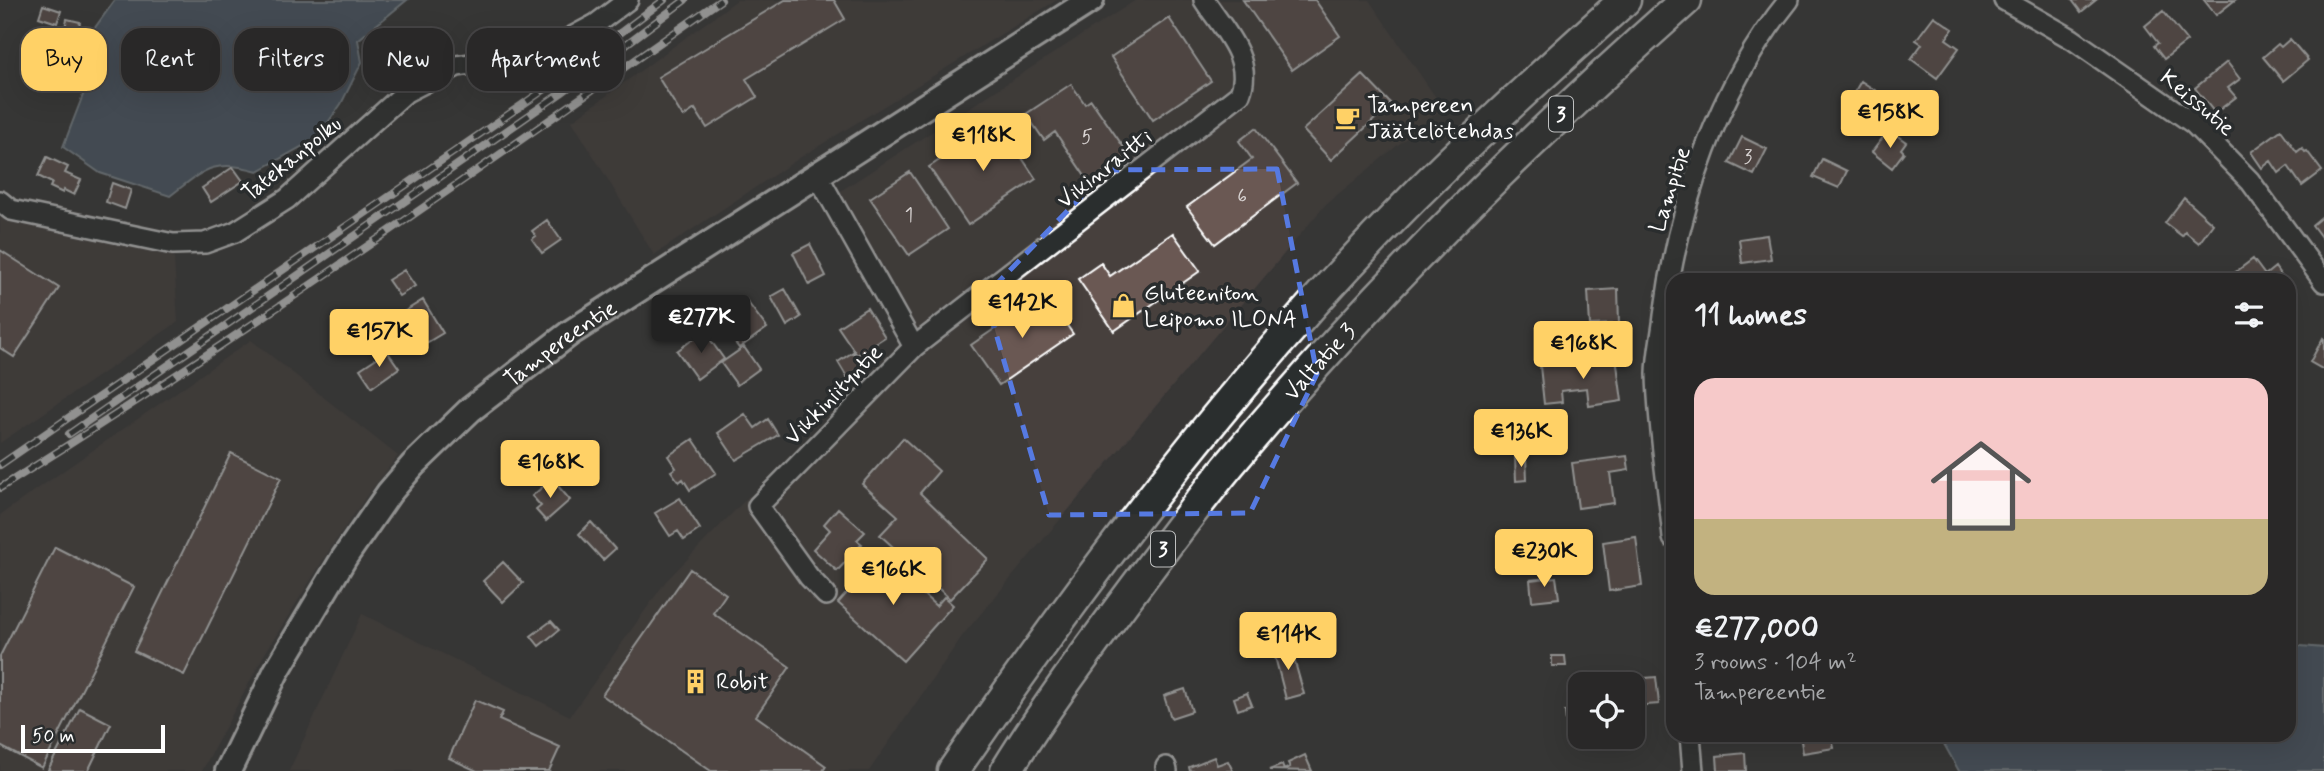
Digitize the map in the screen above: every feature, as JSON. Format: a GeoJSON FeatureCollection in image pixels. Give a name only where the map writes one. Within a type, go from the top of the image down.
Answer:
{"type":"FeatureCollection","features":[{"type":"Feature","properties":{"kind":"highway","name":"Valtatie 3"},"geometry":{"type":"LineString","coordinates":[[953,771],[1039,646],[1139,514],[1201,435],[1309,310],[1412,199],[1536,80],[1625,0]]}},
{"type":"Feature","properties":{"kind":"highway","name":"Valtatie 3"},"geometry":{"type":"LineString","coordinates":[[1006,771],[1071,674],[1168,542],[1230,464],[1337,340],[1440,232],[1563,111],[1686,0]]}},
{"type":"Feature","properties":{"kind":"main road","name":"Tampereentie"},"geometry":{"type":"LineString","coordinates":[[228,771],[276,672],[344,558],[389,493],[413,465],[470,410],[543,352],[624,298],[1091,0]]}},
{"type":"Feature","properties":{"kind":"street","name":"Tatekanpolku"},"geometry":{"type":"LineString","coordinates":[[0,201],[11,210],[173,244],[205,243],[235,232],[286,199],[406,92],[457,66],[540,54],[596,24],[628,0]]}},
{"type":"Feature","properties":{"kind":"street","name":"Vikinraitti"},"geometry":{"type":"LineString","coordinates":[[914,346],[1240,94],[1245,81],[1239,53],[1204,0]]}},
{"type":"Feature","properties":{"kind":"street","name":"Lampitie"},"geometry":{"type":"LineString","coordinates":[[1671,273],[1679,228],[1731,89],[1769,24],[1789,0]]}},
{"type":"Feature","properties":{"kind":"street","name":"Keissutie"},"geometry":{"type":"LineString","coordinates":[[2004,0],[2072,39],[2194,124],[2250,181],[2324,282]]}},
{"type":"Feature","properties":{"kind":"street","name":"Vikkiniityntie"},"geometry":{"type":"LineString","coordinates":[[818,176],[914,346],[758,506],[826,596]]}},
{"type":"Feature","properties":{"kind":"street","name":"Lampitie"},"geometry":{"type":"LineString","coordinates":[[1666,300],[1657,372],[1666,465]]}},
{"type":"Feature","properties":{"kind":"street"},"geometry":{"type":"LineString","coordinates":[[1691,742],[1693,771]]}},
{"type":"Feature","properties":{"kind":"highlighted area"},"geometry":{"type":"Polygon","coordinates":[[[1277,169],[1317,374],[1250,513],[1049,515],[985,296],[1107,170],[1277,169]]]}},
{"type":"Feature","properties":{"kind":"shaded area"},"geometry":{"type":"Polygon","coordinates":[[[737,0],[1057,0],[801,157],[654,255],[572,121],[613,91],[624,91],[624,83],[737,0]]]}},
{"type":"Feature","properties":{"kind":"shaded area"},"geometry":{"type":"Polygon","coordinates":[[[1136,0],[1369,0],[1443,108],[1326,204],[963,635],[869,771],[289,771],[362,614],[570,716],[666,581],[749,496],[758,505],[914,347],[831,197],[1136,0]]]}},
{"type":"Feature","properties":{"kind":"shaded area"},"geometry":{"type":"Polygon","coordinates":[[[0,202],[173,244],[178,322],[0,443],[0,202]]]}},
{"type":"Feature","properties":{"kind":"shaded area"},"geometry":{"type":"Polygon","coordinates":[[[251,340],[398,456],[329,551],[264,655],[202,771],[0,771],[0,515],[251,340]]]}},
{"type":"Feature","properties":{"kind":"water"},"geometry":{"type":"Polygon","coordinates":[[[115,0],[407,0],[373,28],[363,28],[363,36],[358,40],[362,62],[349,88],[349,28],[234,28],[234,91],[348,91],[317,138],[258,171],[230,166],[210,169],[170,196],[100,173],[63,147],[83,95],[82,91],[107,91],[107,28],[95,28],[115,0]]]}},
{"type":"Feature","properties":{"kind":"water"},"geometry":{"type":"Polygon","coordinates":[[[2296,646],[2324,648],[2324,771],[1959,771],[1943,742],[2296,742],[2296,646]]]}},
{"type":"Feature","properties":{"kind":"building"},"geometry":{"type":"Polygon","coordinates":[[[785,0],[834,0],[845,19],[746,79],[757,97],[707,128],[695,109],[683,117],[658,77],[785,0]]]}},
{"type":"Feature","properties":{"kind":"building"},"geometry":{"type":"Polygon","coordinates":[[[1243,0],[1315,0],[1340,36],[1292,70],[1243,0]]]}},
{"type":"Feature","properties":{"kind":"building"},"geometry":{"type":"Polygon","coordinates":[[[2072,0],[2096,0],[2081,12],[2072,0]]]}},
{"type":"Feature","properties":{"kind":"building"},"geometry":{"type":"Polygon","coordinates":[[[2204,0],[2235,0],[2216,15],[2204,0]]]}},
{"type":"Feature","properties":{"kind":"building"},"geometry":{"type":"Polygon","coordinates":[[[43,5],[61,11],[57,23],[39,17],[43,5]]]}},
{"type":"Feature","properties":{"kind":"building"},"geometry":{"type":"Polygon","coordinates":[[[2163,11],[2187,41],[2164,59],[2154,46],[2158,43],[2145,26],[2163,11]]]}},
{"type":"Feature","properties":{"kind":"building"},"geometry":{"type":"Polygon","coordinates":[[[1934,16],[1953,29],[1946,39],[1959,48],[1937,78],[1911,59],[1922,44],[1916,40],[1934,16]]]}},
{"type":"Feature","properties":{"kind":"building"},"geometry":{"type":"Polygon","coordinates":[[[1169,18],[1211,81],[1153,120],[1111,57],[1169,18]]]}},
{"type":"Feature","properties":{"kind":"building"},"geometry":{"type":"Polygon","coordinates":[[[67,19],[80,22],[79,28],[65,28],[67,19]]]}},
{"type":"Feature","properties":{"kind":"building"},"geometry":{"type":"Polygon","coordinates":[[[2290,39],[2308,60],[2283,81],[2263,57],[2278,44],[2281,47],[2290,39]]]}},
{"type":"Feature","properties":{"kind":"building"},"geometry":{"type":"Polygon","coordinates":[[[2227,62],[2240,79],[2228,88],[2236,97],[2215,113],[2195,88],[2227,62]]]}},
{"type":"Feature","properties":{"kind":"building","name":"Tampereen Jäätelötehdas"},"geometry":{"type":"Polygon","coordinates":[[[1363,75],[1391,104],[1331,160],[1303,130],[1363,75]]]}},
{"type":"Feature","properties":{"kind":"building"},"geometry":{"type":"Polygon","coordinates":[[[1861,81],[1890,100],[1880,117],[1851,98],[1861,81]]]}},
{"type":"Feature","properties":{"kind":"building"},"geometry":{"type":"Polygon","coordinates":[[[1071,84],[1085,104],[1091,100],[1129,155],[1089,182],[1055,132],[1044,140],[1026,114],[1071,84]]]}},
{"type":"Feature","properties":{"kind":"building"},"geometry":{"type":"Polygon","coordinates":[[[998,122],[1036,179],[968,225],[929,167],[998,122]]]}},
{"type":"Feature","properties":{"kind":"building"},"geometry":{"type":"Polygon","coordinates":[[[1256,128],[1297,183],[1215,244],[1187,207],[1252,159],[1239,141],[1256,128]]]}},
{"type":"Feature","properties":{"kind":"building"},"geometry":{"type":"Polygon","coordinates":[[[2281,130],[2297,152],[2302,148],[2307,151],[2322,171],[2302,186],[2288,166],[2279,173],[2271,161],[2262,168],[2251,152],[2281,130]]]}},
{"type":"Feature","properties":{"kind":"building"},"geometry":{"type":"Polygon","coordinates":[[[1892,132],[1906,142],[1901,149],[1904,152],[1892,168],[1872,152],[1884,136],[1888,139],[1892,132]]]}},
{"type":"Feature","properties":{"kind":"building"},"geometry":{"type":"Polygon","coordinates":[[[1742,137],[1767,149],[1754,175],[1729,163],[1742,137]]]}},
{"type":"Feature","properties":{"kind":"building"},"geometry":{"type":"Polygon","coordinates":[[[47,157],[68,167],[65,173],[81,180],[74,195],[50,187],[52,183],[38,176],[47,157]]]}},
{"type":"Feature","properties":{"kind":"building"},"geometry":{"type":"Polygon","coordinates":[[[1822,159],[1847,171],[1839,188],[1813,177],[1822,159]]]}},
{"type":"Feature","properties":{"kind":"building"},"geometry":{"type":"Polygon","coordinates":[[[233,167],[243,181],[211,202],[202,188],[233,167]]]}},
{"type":"Feature","properties":{"kind":"building"},"geometry":{"type":"Polygon","coordinates":[[[910,172],[948,229],[909,255],[870,198],[910,172]]]}},
{"type":"Feature","properties":{"kind":"building"},"geometry":{"type":"Polygon","coordinates":[[[112,183],[131,190],[125,209],[106,202],[112,183]]]}},
{"type":"Feature","properties":{"kind":"building"},"geometry":{"type":"Polygon","coordinates":[[[2184,198],[2213,224],[2199,243],[2185,232],[2182,236],[2165,223],[2184,198]]]}},
{"type":"Feature","properties":{"kind":"building"},"geometry":{"type":"Polygon","coordinates":[[[2324,215],[2324,241],[2312,225],[2324,215]]]}},
{"type":"Feature","properties":{"kind":"building"},"geometry":{"type":"Polygon","coordinates":[[[547,220],[561,240],[542,253],[532,239],[536,236],[532,231],[547,220]]]}},
{"type":"Feature","properties":{"kind":"building","name":"Gluteeniton Leipomo ILONA"},"geometry":{"type":"Polygon","coordinates":[[[1173,233],[1200,271],[1114,331],[1078,279],[1101,263],[1110,276],[1173,233]]]}},
{"type":"Feature","properties":{"kind":"building"},"geometry":{"type":"Polygon","coordinates":[[[1767,235],[1771,259],[1742,263],[1739,239],[1767,235]]]}},
{"type":"Feature","properties":{"kind":"building"},"geometry":{"type":"Polygon","coordinates":[[[810,244],[826,276],[809,285],[793,253],[810,244]]]}},
{"type":"Feature","properties":{"kind":"building"},"geometry":{"type":"Polygon","coordinates":[[[0,250],[59,288],[14,357],[0,348],[0,250]]]}},
{"type":"Feature","properties":{"kind":"building"},"geometry":{"type":"Polygon","coordinates":[[[2253,259],[2264,273],[2234,273],[2253,259]]]}},
{"type":"Feature","properties":{"kind":"building"},"geometry":{"type":"Polygon","coordinates":[[[2275,267],[2279,273],[2268,273],[2275,267]]]}},
{"type":"Feature","properties":{"kind":"building"},"geometry":{"type":"Polygon","coordinates":[[[404,270],[415,286],[399,296],[388,280],[404,270]]]}},
{"type":"Feature","properties":{"kind":"building"},"geometry":{"type":"Polygon","coordinates":[[[785,289],[801,317],[787,326],[771,297],[785,289]]]}},
{"type":"Feature","properties":{"kind":"building"},"geometry":{"type":"Polygon","coordinates":[[[1618,289],[1619,324],[1590,325],[1588,291],[1618,289]]]}},
{"type":"Feature","properties":{"kind":"building"},"geometry":{"type":"Polygon","coordinates":[[[1045,294],[1073,334],[999,385],[971,345],[1045,294]]]}},
{"type":"Feature","properties":{"kind":"building"},"geometry":{"type":"Polygon","coordinates":[[[423,300],[443,333],[421,346],[402,313],[423,300]]]}},
{"type":"Feature","properties":{"kind":"building"},"geometry":{"type":"Polygon","coordinates":[[[746,300],[767,328],[739,348],[718,320],[746,300]]]}},
{"type":"Feature","properties":{"kind":"building"},"geometry":{"type":"Polygon","coordinates":[[[867,308],[885,337],[857,355],[838,327],[867,308]]]}},
{"type":"Feature","properties":{"kind":"building"},"geometry":{"type":"Polygon","coordinates":[[[704,331],[724,359],[697,379],[677,351],[704,331]]]}},
{"type":"Feature","properties":{"kind":"building"},"geometry":{"type":"Polygon","coordinates":[[[2324,339],[2324,370],[2310,362],[2324,339]]]}},
{"type":"Feature","properties":{"kind":"building"},"geometry":{"type":"Polygon","coordinates":[[[744,347],[759,369],[737,385],[721,363],[744,347]]]}},
{"type":"Feature","properties":{"kind":"building"},"geometry":{"type":"Polygon","coordinates":[[[387,351],[399,368],[372,387],[360,369],[387,351]]]}},
{"type":"Feature","properties":{"kind":"building"},"geometry":{"type":"Polygon","coordinates":[[[853,352],[862,367],[847,377],[838,362],[853,352]]]}},
{"type":"Feature","properties":{"kind":"building"},"geometry":{"type":"Polygon","coordinates":[[[1616,357],[1622,401],[1589,406],[1587,388],[1561,391],[1562,402],[1544,404],[1540,366],[1616,357]]]}},
{"type":"Feature","properties":{"kind":"building"},"geometry":{"type":"Polygon","coordinates":[[[745,414],[755,428],[768,419],[778,435],[736,460],[718,433],[745,414]]]}},
{"type":"Feature","properties":{"kind":"building"},"geometry":{"type":"Polygon","coordinates":[[[903,438],[939,471],[920,493],[988,559],[950,599],[880,535],[898,516],[862,484],[903,438]]]}},
{"type":"Feature","properties":{"kind":"building"},"geometry":{"type":"Polygon","coordinates":[[[693,439],[716,473],[690,490],[683,479],[679,482],[671,471],[676,468],[668,456],[693,439]]]}},
{"type":"Feature","properties":{"kind":"building"},"geometry":{"type":"Polygon","coordinates":[[[231,453],[281,478],[184,675],[134,651],[231,453]]]}},
{"type":"Feature","properties":{"kind":"building"},"geometry":{"type":"Polygon","coordinates":[[[1627,456],[1629,470],[1610,473],[1614,503],[1578,508],[1572,463],[1627,456]]]}},
{"type":"Feature","properties":{"kind":"building"},"geometry":{"type":"Polygon","coordinates":[[[1515,457],[1526,457],[1527,480],[1516,481],[1515,457]]]}},
{"type":"Feature","properties":{"kind":"building"},"geometry":{"type":"Polygon","coordinates":[[[552,479],[570,500],[546,521],[536,510],[541,506],[532,496],[552,479]]]}},
{"type":"Feature","properties":{"kind":"building"},"geometry":{"type":"Polygon","coordinates":[[[680,498],[700,529],[684,540],[678,531],[670,536],[655,513],[680,498]]]}},
{"type":"Feature","properties":{"kind":"building"},"geometry":{"type":"Polygon","coordinates":[[[838,508],[865,532],[857,540],[862,544],[837,571],[813,549],[830,530],[824,524],[838,508]]]}},
{"type":"Feature","properties":{"kind":"building"},"geometry":{"type":"Polygon","coordinates":[[[591,522],[615,549],[603,560],[579,534],[591,522]]]}},
{"type":"Feature","properties":{"kind":"building"},"geometry":{"type":"Polygon","coordinates":[[[1636,537],[1642,586],[1609,591],[1603,542],[1636,537]]]}},
{"type":"Feature","properties":{"kind":"building"},"geometry":{"type":"Polygon","coordinates":[[[55,547],[134,587],[42,768],[0,746],[0,656],[55,547]]]}},
{"type":"Feature","properties":{"kind":"building"},"geometry":{"type":"Polygon","coordinates":[[[881,555],[894,567],[901,559],[910,567],[902,575],[936,606],[944,597],[953,605],[903,661],[838,603],[881,555]]]}},
{"type":"Feature","properties":{"kind":"building"},"geometry":{"type":"Polygon","coordinates":[[[503,562],[523,583],[503,602],[483,581],[503,562]]]}},
{"type":"Feature","properties":{"kind":"building","name":"Robit"},"geometry":{"type":"Polygon","coordinates":[[[690,569],[726,594],[713,613],[790,667],[756,716],[826,766],[823,771],[711,771],[602,695],[690,569]]]}},
{"type":"Feature","properties":{"kind":"building"},"geometry":{"type":"Polygon","coordinates":[[[1556,577],[1559,598],[1532,601],[1530,580],[1556,577]]]}},
{"type":"Feature","properties":{"kind":"building"},"geometry":{"type":"Polygon","coordinates":[[[551,621],[559,630],[539,646],[531,636],[551,621]]]}},
{"type":"Feature","properties":{"kind":"building"},"geometry":{"type":"Polygon","coordinates":[[[1290,645],[1304,694],[1286,699],[1273,649],[1290,645]]]}},
{"type":"Feature","properties":{"kind":"building"},"geometry":{"type":"Polygon","coordinates":[[[1552,656],[1565,656],[1566,666],[1552,666],[1552,656]]]}},
{"type":"Feature","properties":{"kind":"building"},"geometry":{"type":"Polygon","coordinates":[[[1656,677],[1659,704],[1645,705],[1645,678],[1656,677]]]}},
{"type":"Feature","properties":{"kind":"building"},"geometry":{"type":"Polygon","coordinates":[[[1185,689],[1192,711],[1171,718],[1164,696],[1185,689]]]}},
{"type":"Feature","properties":{"kind":"building"},"geometry":{"type":"Polygon","coordinates":[[[1247,693],[1252,705],[1238,710],[1234,698],[1247,693]]]}},
{"type":"Feature","properties":{"kind":"building"},"geometry":{"type":"Polygon","coordinates":[[[475,700],[503,712],[499,720],[560,747],[549,771],[477,771],[449,758],[475,700]]]}},
{"type":"Feature","properties":{"kind":"building"},"geometry":{"type":"Polygon","coordinates":[[[80,708],[111,724],[88,771],[48,770],[80,708]]]}},
{"type":"Feature","properties":{"kind":"building"},"geometry":{"type":"Polygon","coordinates":[[[1565,711],[1568,711],[1567,732],[1565,711]]]}},
{"type":"Feature","properties":{"kind":"building"},"geometry":{"type":"Polygon","coordinates":[[[1801,742],[1833,742],[1834,748],[1803,753],[1801,742]]]}},
{"type":"Feature","properties":{"kind":"building"},"geometry":{"type":"Polygon","coordinates":[[[1745,753],[1746,771],[1718,771],[1717,756],[1745,753]]]}},
{"type":"Feature","properties":{"kind":"building"},"geometry":{"type":"Polygon","coordinates":[[[1305,755],[1312,771],[1269,770],[1282,765],[1284,770],[1290,767],[1288,763],[1305,755]]]}},
{"type":"Feature","properties":{"kind":"building"},"geometry":{"type":"Polygon","coordinates":[[[1214,757],[1217,765],[1228,761],[1233,771],[1190,771],[1189,767],[1214,757]]]}},
{"type":"Feature","properties":{"kind":"railway"},"geometry":{"type":"LineString","coordinates":[[0,465],[551,85],[664,0]]}},
{"type":"Feature","properties":{"kind":"railway"},"geometry":{"type":"LineString","coordinates":[[69,434],[561,93],[685,0]]}},
{"type":"Feature","properties":{"kind":"railway"},"geometry":{"type":"LineString","coordinates":[[0,488],[274,310],[721,0]]}},
{"type":"Feature","properties":{"kind":"place","name":"Tampereen Jäätelötehdas"},"geometry":{"type":"Point","coordinates":[1347,117]}},
{"type":"Feature","properties":{"kind":"place","name":"Gluteeniton Leipomo ILONA"},"geometry":{"type":"Point","coordinates":[1124,305]}},
{"type":"Feature","properties":{"kind":"place","name":"Robit"},"geometry":{"type":"Point","coordinates":[696,681]}}]}
